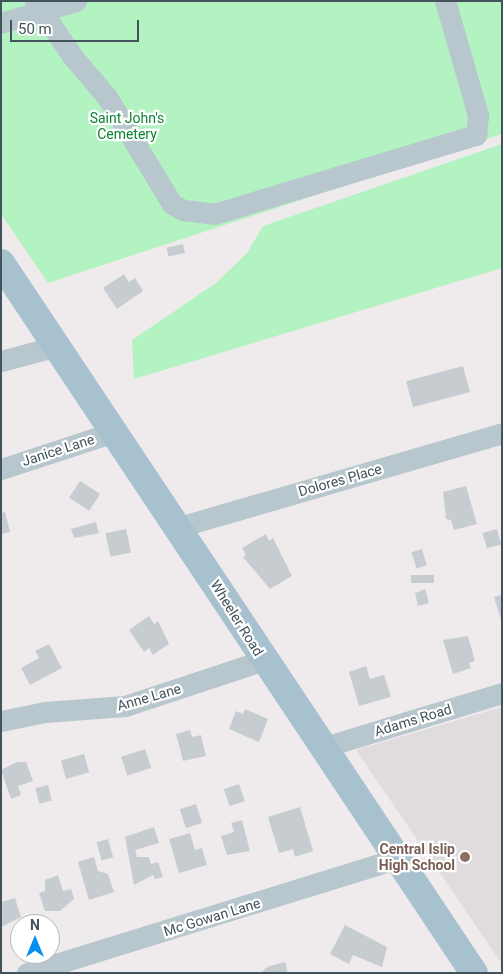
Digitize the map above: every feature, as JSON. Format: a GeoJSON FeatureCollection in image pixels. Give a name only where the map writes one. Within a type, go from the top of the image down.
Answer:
{"type":"FeatureCollection","features":[{"type":"Feature","properties":{"kind":"main road","name":"Wheeler Road"},"geometry":{"type":"LineString","coordinates":[[1,263],[179,527],[264,660],[474,973]]}},
{"type":"Feature","properties":{"kind":"street"},"geometry":{"type":"LineString","coordinates":[[1,23],[38,6],[76,1]]}},
{"type":"Feature","properties":{"kind":"street"},"geometry":{"type":"LineString","coordinates":[[38,6],[107,97],[172,204],[183,210],[214,214],[476,135],[478,115],[445,1]]}},
{"type":"Feature","properties":{"kind":"street"},"geometry":{"type":"LineString","coordinates":[[1,361],[57,346]]}},
{"type":"Feature","properties":{"kind":"street","name":"Janice Lane"},"geometry":{"type":"LineString","coordinates":[[1,469],[114,432]]}},
{"type":"Feature","properties":{"kind":"street","name":"Dolores Place"},"geometry":{"type":"LineString","coordinates":[[179,527],[502,433]]}},
{"type":"Feature","properties":{"kind":"street","name":"Anne Lane"},"geometry":{"type":"LineString","coordinates":[[1,722],[46,712],[125,706],[264,660]]}},
{"type":"Feature","properties":{"kind":"street","name":"Adams Road"},"geometry":{"type":"LineString","coordinates":[[324,747],[502,693]]}},
{"type":"Feature","properties":{"kind":"street","name":"Mc Gowan Lane"},"geometry":{"type":"LineString","coordinates":[[27,973],[396,859]]}},
{"type":"Feature","properties":{"kind":"shaded area","name":"Central Islip High School"},"geometry":{"type":"Polygon","coordinates":[[[502,707],[502,964],[356,750],[502,707]]]}},
{"type":"Feature","properties":{"kind":"green space","name":"Saint John's Cemetery"},"geometry":{"type":"Polygon","coordinates":[[[1,1],[502,1],[502,134],[48,283],[1,214],[1,1]]]}},
{"type":"Feature","properties":{"kind":"green space"},"geometry":{"type":"Polygon","coordinates":[[[502,144],[502,268],[134,379],[132,340],[216,283],[247,253],[263,226],[502,144]]]}},
{"type":"Feature","properties":{"kind":"building"},"geometry":{"type":"Polygon","coordinates":[[[183,244],[185,253],[168,257],[166,248],[183,244]]]}},
{"type":"Feature","properties":{"kind":"building"},"geometry":{"type":"Polygon","coordinates":[[[124,274],[129,282],[135,278],[143,291],[117,309],[103,288],[124,274]]]}},
{"type":"Feature","properties":{"kind":"building"},"geometry":{"type":"Polygon","coordinates":[[[463,366],[470,392],[413,407],[406,381],[463,366]]]}},
{"type":"Feature","properties":{"kind":"building"},"geometry":{"type":"Polygon","coordinates":[[[80,481],[100,494],[89,511],[69,498],[80,481]]]}},
{"type":"Feature","properties":{"kind":"building"},"geometry":{"type":"Polygon","coordinates":[[[466,486],[477,524],[454,530],[451,520],[446,519],[443,492],[466,486]]]}},
{"type":"Feature","properties":{"kind":"building"},"geometry":{"type":"Polygon","coordinates":[[[5,512],[10,532],[1,534],[1,513],[5,512]]]}},
{"type":"Feature","properties":{"kind":"building"},"geometry":{"type":"Polygon","coordinates":[[[96,522],[99,533],[74,538],[71,529],[96,522]]]}},
{"type":"Feature","properties":{"kind":"building"},"geometry":{"type":"Polygon","coordinates":[[[126,529],[131,552],[110,557],[105,533],[126,529]]]}},
{"type":"Feature","properties":{"kind":"building"},"geometry":{"type":"Polygon","coordinates":[[[497,529],[501,544],[487,548],[483,533],[497,529]]]}},
{"type":"Feature","properties":{"kind":"building"},"geometry":{"type":"Polygon","coordinates":[[[266,534],[269,541],[273,538],[292,576],[270,589],[243,557],[246,555],[242,548],[266,534]]]}},
{"type":"Feature","properties":{"kind":"building"},"geometry":{"type":"Polygon","coordinates":[[[422,549],[427,565],[416,568],[411,552],[422,549]]]}},
{"type":"Feature","properties":{"kind":"building"},"geometry":{"type":"Polygon","coordinates":[[[411,575],[434,575],[434,583],[411,583],[411,575]]]}},
{"type":"Feature","properties":{"kind":"building"},"geometry":{"type":"Polygon","coordinates":[[[425,589],[429,603],[418,606],[415,593],[425,589]]]}},
{"type":"Feature","properties":{"kind":"building"},"geometry":{"type":"Polygon","coordinates":[[[502,595],[502,620],[501,620],[494,597],[502,595]]]}},
{"type":"Feature","properties":{"kind":"building"},"geometry":{"type":"Polygon","coordinates":[[[149,616],[154,624],[158,621],[169,644],[153,655],[149,648],[144,652],[129,630],[149,616]]]}},
{"type":"Feature","properties":{"kind":"building"},"geometry":{"type":"Polygon","coordinates":[[[468,636],[475,661],[469,663],[471,668],[453,674],[443,640],[468,636]]]}},
{"type":"Feature","properties":{"kind":"building"},"geometry":{"type":"Polygon","coordinates":[[[49,644],[62,668],[30,685],[21,668],[39,658],[35,651],[49,644]]]}},
{"type":"Feature","properties":{"kind":"building"},"geometry":{"type":"Polygon","coordinates":[[[366,666],[370,679],[384,675],[391,697],[359,706],[349,672],[366,666]]]}},
{"type":"Feature","properties":{"kind":"building"},"geometry":{"type":"Polygon","coordinates":[[[245,709],[268,719],[259,742],[229,729],[236,711],[243,714],[245,709]]]}},
{"type":"Feature","properties":{"kind":"building"},"geometry":{"type":"Polygon","coordinates":[[[190,730],[192,737],[201,735],[206,756],[183,761],[176,734],[190,730]]]}},
{"type":"Feature","properties":{"kind":"building"},"geometry":{"type":"Polygon","coordinates":[[[145,749],[151,768],[127,776],[121,757],[145,749]]]}},
{"type":"Feature","properties":{"kind":"building"},"geometry":{"type":"Polygon","coordinates":[[[84,754],[89,772],[66,779],[61,761],[84,754]]]}},
{"type":"Feature","properties":{"kind":"building"},"geometry":{"type":"Polygon","coordinates":[[[17,762],[26,762],[33,781],[18,786],[21,795],[11,799],[1,770],[17,762]]]}},
{"type":"Feature","properties":{"kind":"building"},"geometry":{"type":"Polygon","coordinates":[[[239,784],[245,801],[230,806],[224,789],[239,784]]]}},
{"type":"Feature","properties":{"kind":"building"},"geometry":{"type":"Polygon","coordinates":[[[48,785],[52,801],[39,804],[35,788],[48,785]]]}},
{"type":"Feature","properties":{"kind":"building"},"geometry":{"type":"Polygon","coordinates":[[[196,804],[202,823],[186,828],[180,809],[196,804]]]}},
{"type":"Feature","properties":{"kind":"building"},"geometry":{"type":"Polygon","coordinates":[[[300,807],[313,851],[295,857],[293,849],[279,853],[268,817],[300,807]]]}},
{"type":"Feature","properties":{"kind":"building"},"geometry":{"type":"Polygon","coordinates":[[[242,820],[250,851],[227,855],[221,836],[234,832],[231,823],[242,820]]]}},
{"type":"Feature","properties":{"kind":"building"},"geometry":{"type":"Polygon","coordinates":[[[154,827],[159,843],[135,850],[137,857],[149,857],[151,864],[158,862],[163,877],[155,879],[153,875],[134,885],[125,837],[154,827]]]}},
{"type":"Feature","properties":{"kind":"building"},"geometry":{"type":"Polygon","coordinates":[[[190,833],[195,850],[202,848],[207,865],[179,873],[169,839],[190,833]]]}},
{"type":"Feature","properties":{"kind":"building"},"geometry":{"type":"Polygon","coordinates":[[[108,839],[113,857],[102,861],[96,842],[108,839]]]}},
{"type":"Feature","properties":{"kind":"building"},"geometry":{"type":"Polygon","coordinates":[[[94,857],[98,871],[108,874],[114,892],[89,900],[78,862],[94,857]]]}},
{"type":"Feature","properties":{"kind":"building"},"geometry":{"type":"Polygon","coordinates":[[[58,875],[63,891],[71,889],[74,899],[60,911],[45,911],[39,893],[45,891],[45,880],[58,875]]]}},
{"type":"Feature","properties":{"kind":"building"},"geometry":{"type":"Polygon","coordinates":[[[15,898],[20,914],[10,914],[10,922],[1,927],[1,902],[15,898]]]}},
{"type":"Feature","properties":{"kind":"building"},"geometry":{"type":"Polygon","coordinates":[[[345,925],[387,947],[382,967],[353,955],[349,964],[330,954],[345,925]]]}},
{"type":"Feature","properties":{"kind":"building"},"geometry":{"type":"Polygon","coordinates":[[[285,962],[288,973],[261,973],[267,967],[285,962]]]}},
{"type":"Feature","properties":{"kind":"place","name":"Central Islip High School"},"geometry":{"type":"Point","coordinates":[465,857]}}]}
